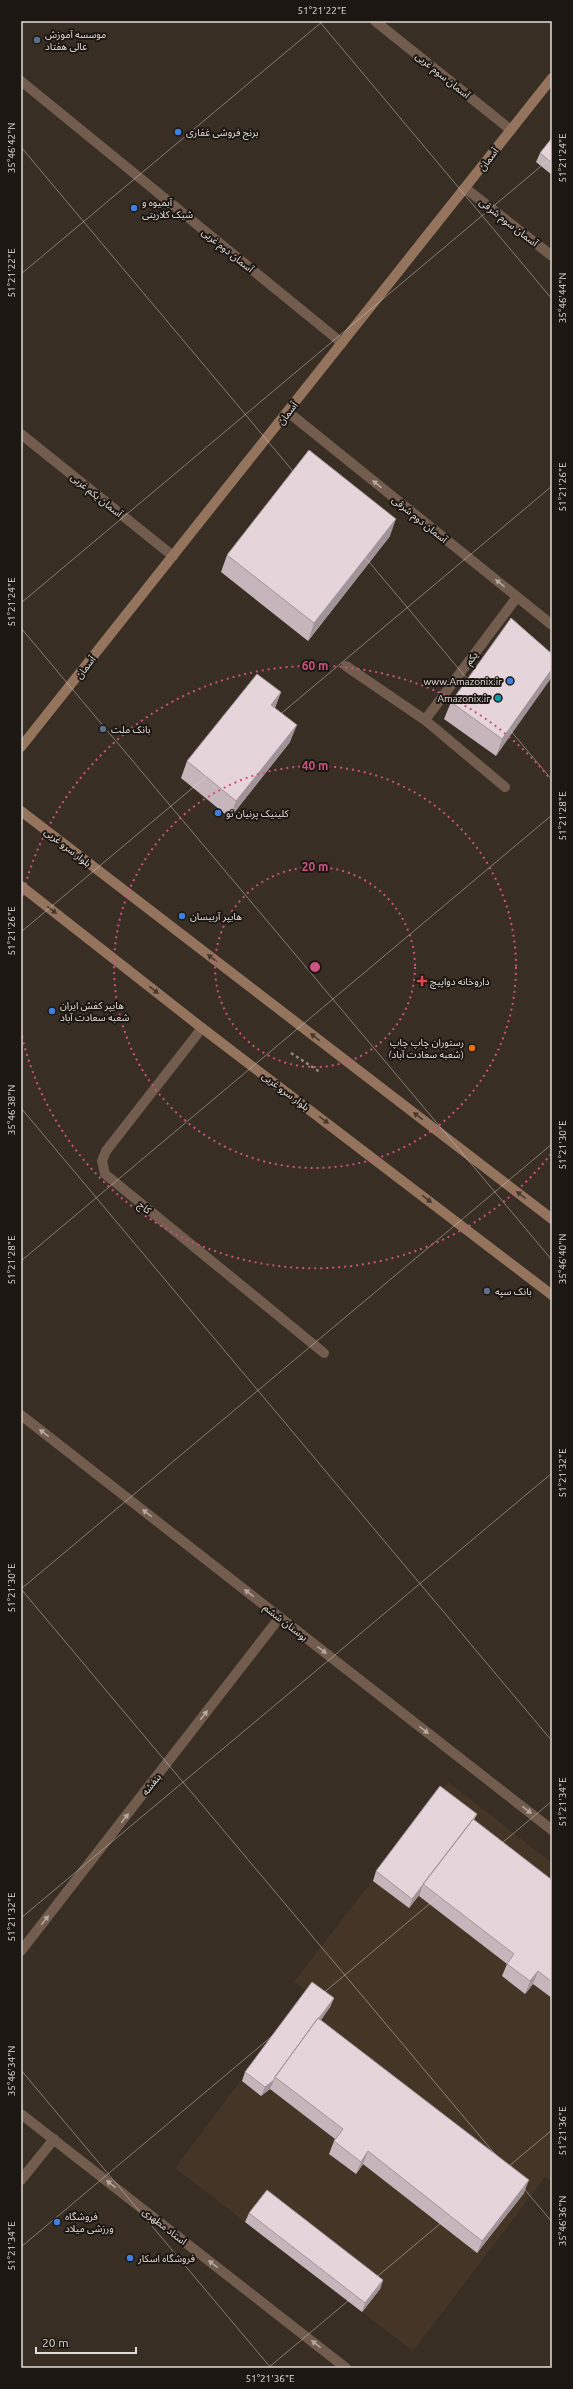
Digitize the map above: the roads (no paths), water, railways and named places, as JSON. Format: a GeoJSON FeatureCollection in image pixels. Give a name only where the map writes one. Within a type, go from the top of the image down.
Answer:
{"type":"FeatureCollection","features":[{"type":"Feature","properties":{"kind":"main road","name":"آسمان"},"geometry":{"type":"LineString","coordinates":[[21,747],[552,78]]}},
{"type":"Feature","properties":{"kind":"main road","name":"بلوار سرو غربی"},"geometry":{"type":"LineString","coordinates":[[21,811],[552,1219]]}},
{"type":"Feature","properties":{"kind":"main road","name":"بلوار سرو غربی"},"geometry":{"type":"LineString","coordinates":[[21,886],[202,1028],[552,1295]]}},
{"type":"Feature","properties":{"kind":"street","name":"آسمان سوم غربی"},"geometry":{"type":"LineString","coordinates":[[375,21],[511,130]]}},
{"type":"Feature","properties":{"kind":"street","name":"آسمان دوم غربی"},"geometry":{"type":"LineString","coordinates":[[21,81],[342,343]]}},
{"type":"Feature","properties":{"kind":"street","name":"آسمان سوم شرقی"},"geometry":{"type":"LineString","coordinates":[[465,188],[552,256]]}},
{"type":"Feature","properties":{"kind":"street","name":"آسمان دوم شرقی"},"geometry":{"type":"LineString","coordinates":[[288,412],[552,625]]}},
{"type":"Feature","properties":{"kind":"street","name":"آسمان یکم غربی"},"geometry":{"type":"LineString","coordinates":[[21,434],[173,556]]}},
{"type":"Feature","properties":{"kind":"street","name":"یکم"},"geometry":{"type":"LineString","coordinates":[[425,720],[517,597]]}},
{"type":"Feature","properties":{"kind":"street"},"geometry":{"type":"LineString","coordinates":[[346,666],[425,720],[505,787]]}},
{"type":"Feature","properties":{"kind":"street","name":"کاج"},"geometry":{"type":"LineString","coordinates":[[202,1028],[106,1151],[102,1161],[105,1174],[324,1353]]}},
{"type":"Feature","properties":{"kind":"street","name":"بوستان ششم"},"geometry":{"type":"LineString","coordinates":[[21,1415],[552,1830]]}},
{"type":"Feature","properties":{"kind":"street","name":"بنفشه"},"geometry":{"type":"LineString","coordinates":[[21,1951],[280,1617]]}},
{"type":"Feature","properties":{"kind":"street","name":"استاد مطهری"},"geometry":{"type":"LineString","coordinates":[[21,2114],[346,2368]]}},
{"type":"Feature","properties":{"kind":"street"},"geometry":{"type":"LineString","coordinates":[[21,2180],[54,2139]]}},
{"type":"Feature","properties":{"kind":"place","name":"موسسه آموزش عالی هفتاد"},"geometry":{"type":"Point","coordinates":[37,40]}},
{"type":"Feature","properties":{"kind":"place","name":"برنج فروشی غفاری"},"geometry":{"type":"Point","coordinates":[178,132]}},
{"type":"Feature","properties":{"kind":"place","name":"آبمیوه و شیک کلاریتی"},"geometry":{"type":"Point","coordinates":[134,208]}},
{"type":"Feature","properties":{"kind":"place","name":"www.Amazonix.ir"},"geometry":{"type":"Point","coordinates":[510,681]}},
{"type":"Feature","properties":{"kind":"place","name":"Amazonix.ir"},"geometry":{"type":"Point","coordinates":[498,698]}},
{"type":"Feature","properties":{"kind":"place","name":"بانک ملت"},"geometry":{"type":"Point","coordinates":[103,729]}},
{"type":"Feature","properties":{"kind":"place","name":"کلینیک پرنیان نو"},"geometry":{"type":"Point","coordinates":[218,813]}},
{"type":"Feature","properties":{"kind":"place","name":"هایپر آربیسان"},"geometry":{"type":"Point","coordinates":[182,916]}},
{"type":"Feature","properties":{"kind":"place","name":"داروخانه دواپیچ"},"geometry":{"type":"Point","coordinates":[422,981]}},
{"type":"Feature","properties":{"kind":"place","name":"هایپر کفش ایران شعبه سعادت آباد"},"geometry":{"type":"Point","coordinates":[52,1011]}},
{"type":"Feature","properties":{"kind":"place","name":"رستوران چاپ چاپ (شعبه سعادت آباد)"},"geometry":{"type":"Point","coordinates":[472,1048]}},
{"type":"Feature","properties":{"kind":"place","name":"بانک سپه"},"geometry":{"type":"Point","coordinates":[487,1291]}},
{"type":"Feature","properties":{"kind":"place","name":"فروشگاه ورزشی میلاد"},"geometry":{"type":"Point","coordinates":[57,2222]}},
{"type":"Feature","properties":{"kind":"place","name":"فروشگاه اسکار"},"geometry":{"type":"Point","coordinates":[130,2258]}}]}
